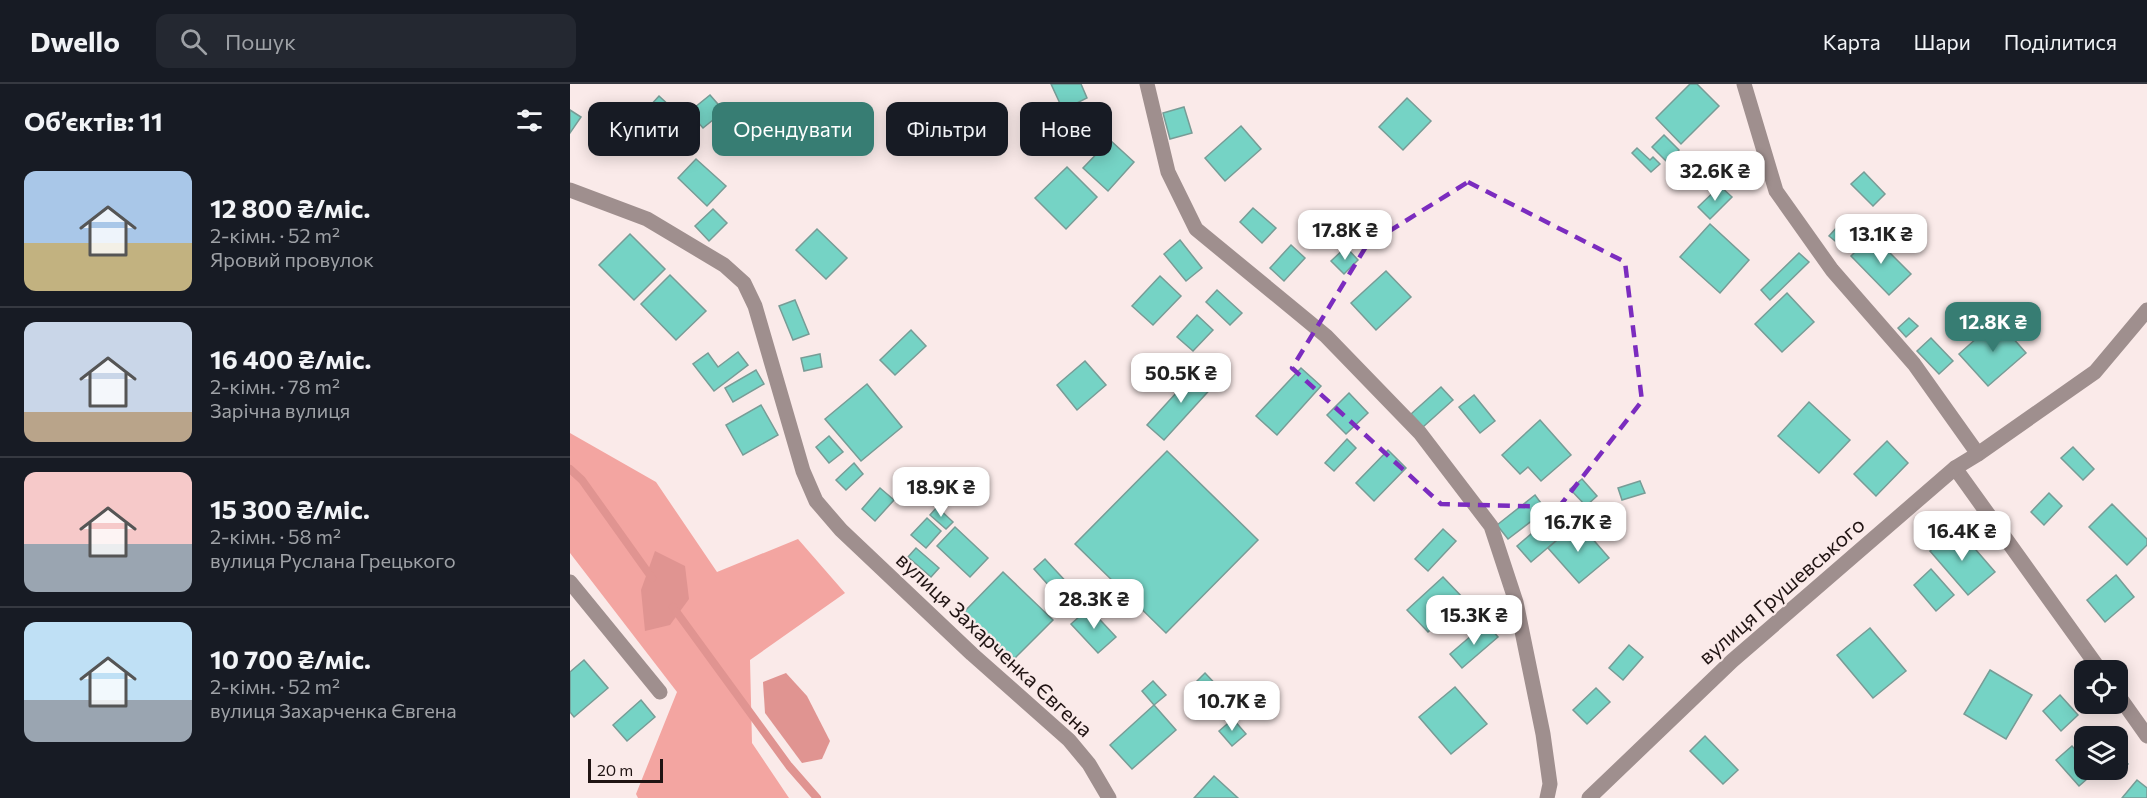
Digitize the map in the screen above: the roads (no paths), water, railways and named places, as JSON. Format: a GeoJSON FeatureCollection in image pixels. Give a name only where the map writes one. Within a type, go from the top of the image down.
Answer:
{"type":"FeatureCollection","features":[{"type":"Feature","properties":{"kind":"street"},"geometry":{"type":"LineString","coordinates":[[1147,84],[1168,172],[1196,229],[1326,336],[1420,433],[1491,526],[1519,613],[1543,734],[1550,784],[1547,798]]}},
{"type":"Feature","properties":{"kind":"street"},"geometry":{"type":"LineString","coordinates":[[1744,84],[1776,192],[1832,270],[1914,364],[1978,454]]}},
{"type":"Feature","properties":{"kind":"street","name":"вулиця Захарченка Євгена"},"geometry":{"type":"LineString","coordinates":[[570,190],[647,219],[724,265],[744,283],[755,306],[803,471],[816,501],[857,546],[972,654],[1069,740],[1089,764],[1110,798]]}},
{"type":"Feature","properties":{"kind":"street","name":"вулиця Грушевського"},"geometry":{"type":"LineString","coordinates":[[1589,798],[1732,661],[1955,468],[2095,372],[2147,310]]}},
{"type":"Feature","properties":{"kind":"street"},"geometry":{"type":"LineString","coordinates":[[1955,468],[2093,660]]}},
{"type":"Feature","properties":{"kind":"street"},"geometry":{"type":"LineString","coordinates":[[570,582],[660,692]]}},
{"type":"Feature","properties":{"kind":"street"},"geometry":{"type":"LineString","coordinates":[[2128,709],[2147,736]]}},
{"type":"Feature","properties":{"kind":"waterway"},"geometry":{"type":"LineString","coordinates":[[570,469],[582,480],[652,578]]}},
{"type":"Feature","properties":{"kind":"waterway"},"geometry":{"type":"LineString","coordinates":[[673,607],[789,766],[817,798]]}}]}
